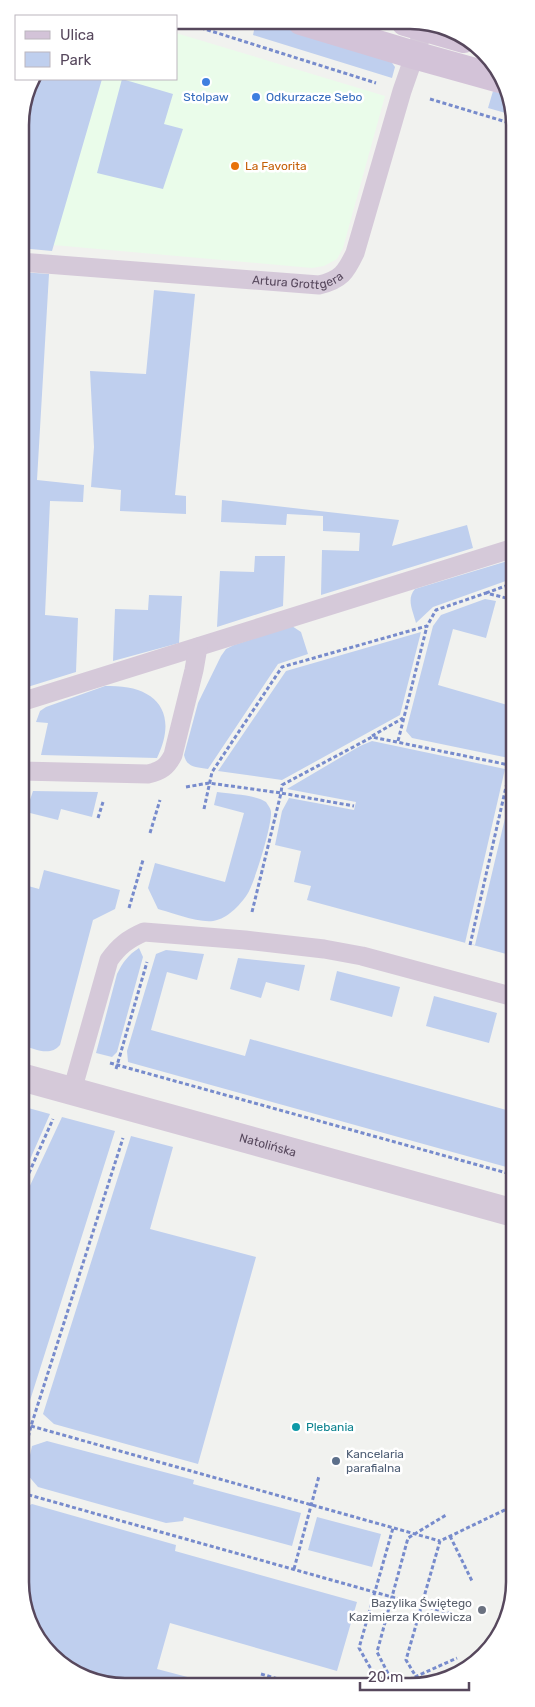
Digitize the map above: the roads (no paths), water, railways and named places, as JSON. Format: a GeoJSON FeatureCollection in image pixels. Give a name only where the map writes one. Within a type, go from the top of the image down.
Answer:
{"type":"FeatureCollection","features":[{"type":"Feature","properties":{"kind":"main road"},"geometry":{"type":"LineString","coordinates":[[327,29],[414,56],[493,77]]}},
{"type":"Feature","properties":{"kind":"street","name":"Natolińska"},"geometry":{"type":"LineString","coordinates":[[29,1078],[506,1211]]}},
{"type":"Feature","properties":{"kind":"lane","name":"Artura Grottgera"},"geometry":{"type":"LineString","coordinates":[[29,263],[320,285],[332,282],[342,276],[355,253],[414,56],[415,29]]}},
{"type":"Feature","properties":{"kind":"lane"},"geometry":{"type":"LineString","coordinates":[[29,700],[506,551]]}},
{"type":"Feature","properties":{"kind":"lane"},"geometry":{"type":"LineString","coordinates":[[29,771],[148,774],[163,769],[173,755],[198,647]]}},
{"type":"Feature","properties":{"kind":"lane"},"geometry":{"type":"LineString","coordinates":[[72,1091],[108,960],[130,938],[144,932],[245,940],[324,949],[362,956],[506,995]]}},
{"type":"Feature","properties":{"kind":"place","name":"Stolpaw"},"geometry":{"type":"Point","coordinates":[206,82]}},
{"type":"Feature","properties":{"kind":"place","name":"Odkurzacze Sebo"},"geometry":{"type":"Point","coordinates":[256,97]}},
{"type":"Feature","properties":{"kind":"place","name":"La Favorita"},"geometry":{"type":"Point","coordinates":[235,166]}},
{"type":"Feature","properties":{"kind":"place","name":"Plebania"},"geometry":{"type":"Point","coordinates":[296,1427]}},
{"type":"Feature","properties":{"kind":"place","name":"Kancelaria parafialna"},"geometry":{"type":"Point","coordinates":[336,1461]}},
{"type":"Feature","properties":{"kind":"place","name":"Bazylika Świętego Kazimierza Królewicza"},"geometry":{"type":"Point","coordinates":[482,1610]}}]}
